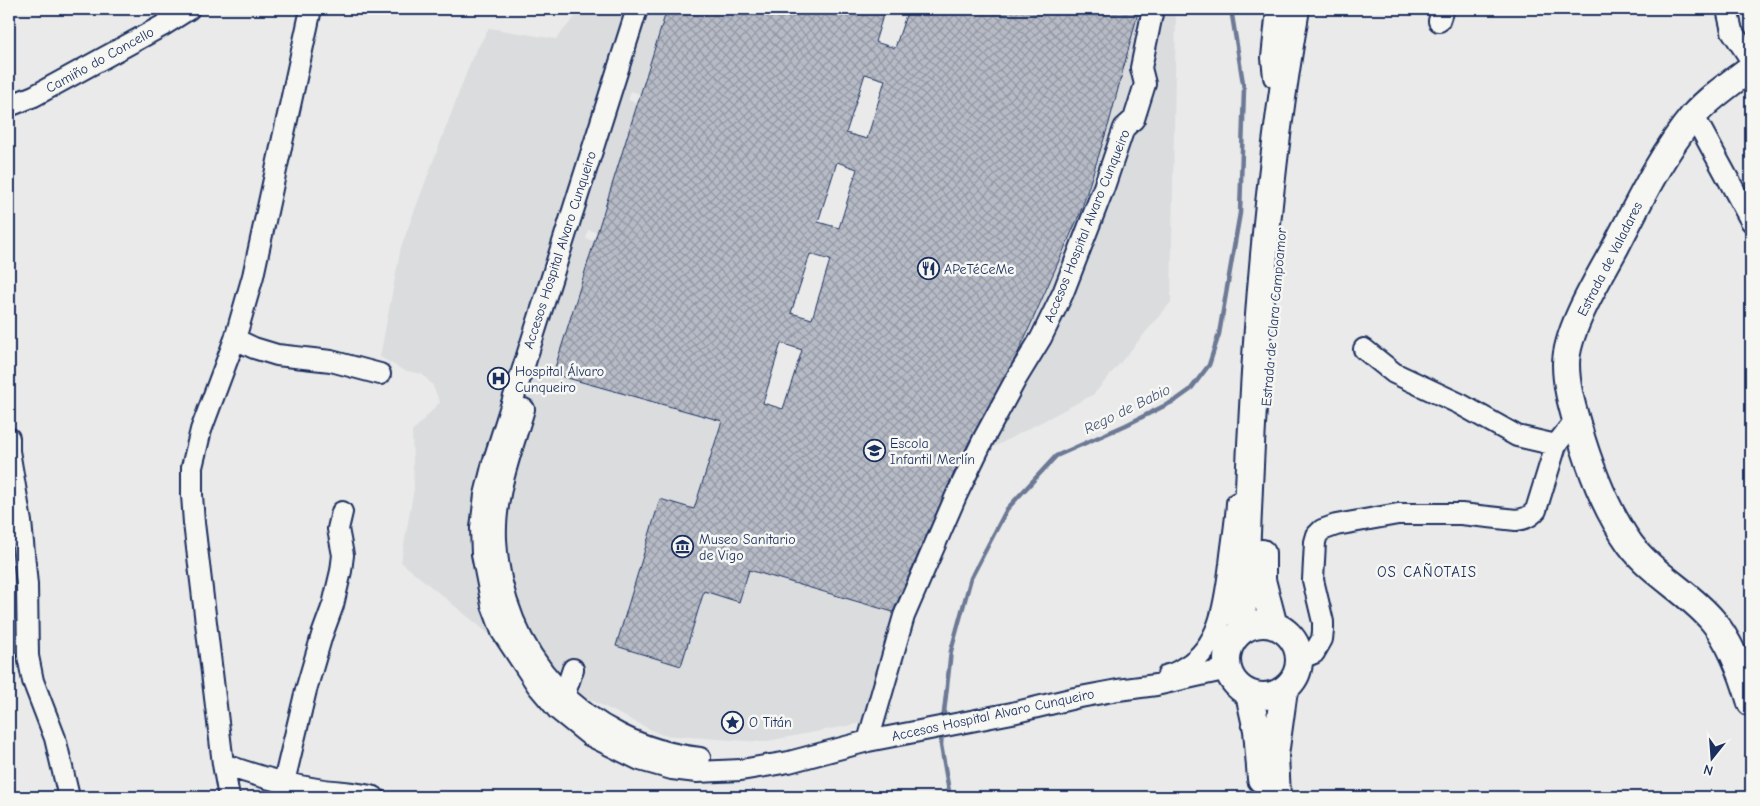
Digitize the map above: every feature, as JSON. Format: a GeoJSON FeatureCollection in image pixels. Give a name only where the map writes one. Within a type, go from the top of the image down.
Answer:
{"type":"FeatureCollection","features":[{"type":"Feature","properties":{"kind":"main road","name":"Estrada de Clara Campoamor"},"geometry":{"type":"LineString","coordinates":[[1252,428],[1244,384],[1255,238],[1274,78],[1286,9]]}},
{"type":"Feature","properties":{"kind":"main road","name":"Estrada de Clara Campoamor"},"geometry":{"type":"LineString","coordinates":[[1242,631],[1261,292],[1269,205],[1296,9]]}},
{"type":"Feature","properties":{"kind":"main road","name":"Estrada de Clara Campoamor"},"geometry":{"type":"LineString","coordinates":[[1274,626],[1262,580],[1266,417],[1286,181],[1310,9]]}},
{"type":"Feature","properties":{"kind":"main road","name":"Estrada de Valadares"},"geometry":{"type":"LineString","coordinates":[[1751,68],[1719,91],[1694,116],[1675,142],[1653,177],[1582,309],[1571,340],[1566,362],[1568,387],[1586,455],[1614,519],[1631,545],[1654,570],[1713,620],[1730,644],[1751,703]]}},
{"type":"Feature","properties":{"kind":"main road"},"geometry":{"type":"LineString","coordinates":[[1257,625],[1274,626],[1284,630],[1298,648],[1298,671],[1292,682],[1284,690],[1266,696],[1249,694],[1239,688],[1232,680],[1226,658],[1229,648],[1234,638],[1242,631],[1257,625]]}},
{"type":"Feature","properties":{"kind":"main road"},"geometry":{"type":"LineString","coordinates":[[1277,797],[1275,755],[1284,690]]}},
{"type":"Feature","properties":{"kind":"main road"},"geometry":{"type":"LineString","coordinates":[[1249,694],[1257,730],[1262,797]]}},
{"type":"Feature","properties":{"kind":"street","name":"Camiño do Concello"},"geometry":{"type":"LineString","coordinates":[[9,106],[34,96],[162,26],[188,9]]}},
{"type":"Feature","properties":{"kind":"street"},"geometry":{"type":"LineString","coordinates":[[230,797],[223,764],[192,494],[192,467],[201,430],[234,339],[253,276],[311,9]]}},
{"type":"Feature","properties":{"kind":"street","name":"Accesos Hospital Alvaro Cunqueiro"},"geometry":{"type":"LineString","coordinates":[[637,9],[510,409],[485,495],[481,528],[482,554],[492,605],[502,632],[536,685],[558,710],[589,735],[640,760],[672,769],[697,772],[741,770],[788,762],[868,741],[1118,690],[1156,685],[1228,669]]}},
{"type":"Feature","properties":{"kind":"street","name":"Accesos Hospital Alvaro Cunqueiro"},"geometry":{"type":"LineString","coordinates":[[651,9],[524,409],[498,505],[496,538],[500,574],[506,601],[527,649],[564,696],[582,711],[617,734],[647,747],[675,756],[703,759],[742,757],[868,741]]}},
{"type":"Feature","properties":{"kind":"street","name":"Accesos Hospital Alvaro Cunqueiro"},"geometry":{"type":"LineString","coordinates":[[868,741],[887,672],[908,608],[956,496],[984,438],[1016,378],[1041,338],[1063,293],[1104,187],[1124,128],[1134,120],[1144,84],[1141,68],[1153,9]]}},
{"type":"Feature","properties":{"kind":"street"},"geometry":{"type":"LineString","coordinates":[[1274,78],[1272,58],[1277,9]]}},
{"type":"Feature","properties":{"kind":"street"},"geometry":{"type":"LineString","coordinates":[[1727,9],[1732,31],[1751,60]]}},
{"type":"Feature","properties":{"kind":"street"},"geometry":{"type":"LineString","coordinates":[[1694,116],[1751,221]]}},
{"type":"Feature","properties":{"kind":"street"},"geometry":{"type":"LineString","coordinates":[[234,339],[277,355],[331,361],[380,374]]}},
{"type":"Feature","properties":{"kind":"street"},"geometry":{"type":"LineString","coordinates":[[1364,349],[1394,373],[1460,404],[1517,436],[1556,446]]}},
{"type":"Feature","properties":{"kind":"street","name":"Accesos Hospital Alvaro Cunqueiro"},"geometry":{"type":"LineString","coordinates":[[1118,690],[1136,682],[1174,674],[1197,660],[1210,643],[1218,627],[1225,599],[1237,508],[1244,384]]}},
{"type":"Feature","properties":{"kind":"street"},"geometry":{"type":"LineString","coordinates":[[1299,660],[1314,653],[1322,639],[1323,622],[1313,580],[1315,542],[1317,535],[1322,530],[1336,525],[1398,514],[1461,514],[1516,520],[1531,516],[1540,501],[1556,446],[1576,419]]}},
{"type":"Feature","properties":{"kind":"street"},"geometry":{"type":"LineString","coordinates":[[9,438],[9,451],[21,522],[26,585],[28,656],[33,681],[55,738],[70,797]]}},
{"type":"Feature","properties":{"kind":"street"},"geometry":{"type":"LineString","coordinates":[[284,782],[306,690],[333,605],[341,571],[342,555],[338,529],[342,512]]}},
{"type":"Feature","properties":{"kind":"street"},"geometry":{"type":"LineString","coordinates":[[907,733],[890,721],[888,714],[917,622],[914,613]]}},
{"type":"Feature","properties":{"kind":"street"},"geometry":{"type":"LineString","coordinates":[[564,696],[574,669]]}},
{"type":"Feature","properties":{"kind":"street"},"geometry":{"type":"LineString","coordinates":[[223,764],[251,774],[316,789],[365,794],[374,797]]}},
{"type":"Feature","properties":{"kind":"shaded area","name":"Hospital Álvaro Cunqueiro"},"geometry":{"type":"Polygon","coordinates":[[[582,9],[666,9],[665,13],[735,33],[677,31],[661,26],[640,94],[631,91],[628,100],[638,103],[597,232],[588,230],[586,239],[595,241],[647,284],[587,267],[554,374],[723,416],[694,509],[660,499],[616,646],[681,666],[704,591],[739,601],[749,570],[895,613],[960,459],[1015,360],[1081,211],[1109,123],[1139,9],[1176,9],[1171,302],[1094,394],[990,449],[867,722],[762,742],[662,735],[581,695],[499,642],[401,562],[414,489],[412,432],[440,402],[432,384],[422,374],[403,370],[380,357],[401,247],[472,58],[489,28],[556,39],[582,9]]]}},
{"type":"Feature","properties":{"kind":"building"},"geometry":{"type":"Polygon","coordinates":[[[667,9],[885,9],[875,42],[895,48],[908,9],[1139,9],[1109,123],[1081,211],[1018,353],[960,459],[893,612],[749,570],[739,602],[704,591],[681,666],[616,646],[660,499],[694,509],[722,421],[553,374],[667,9]],[[865,74],[846,133],[867,139],[885,80],[865,74]],[[837,162],[818,222],[839,228],[857,169],[837,162]],[[810,254],[791,313],[812,319],[830,260],[810,254]],[[781,343],[763,403],[783,409],[802,350],[781,343]]]}},
{"type":"Feature","properties":{"kind":"waterway","name":"Rego de Babio"},"geometry":{"type":"LineString","coordinates":[[943,721],[951,651],[971,578],[1007,509],[1056,456],[1126,425],[1176,400],[1190,390],[1209,365],[1219,334],[1240,213],[1244,89],[1231,9]]}},
{"type":"Feature","properties":{"kind":"waterway","name":"Rego de Babio"},"geometry":{"type":"LineString","coordinates":[[942,732],[941,745],[950,797]]}},
{"type":"Feature","properties":{"kind":"place","name":"APeTéCeMe"},"geometry":{"type":"Point","coordinates":[928,269]}},
{"type":"Feature","properties":{"kind":"place","name":"Hospital Álvaro Cunqueiro"},"geometry":{"type":"Point","coordinates":[499,379]}},
{"type":"Feature","properties":{"kind":"place","name":"Escola Infantil Merlín"},"geometry":{"type":"Point","coordinates":[874,451]}},
{"type":"Feature","properties":{"kind":"place","name":"Museo Sanitario de Vigo"},"geometry":{"type":"Point","coordinates":[683,547]}},
{"type":"Feature","properties":{"kind":"place","name":"O Titán"},"geometry":{"type":"Point","coordinates":[733,722]}},
{"type":"Feature","properties":{"kind":"district","name":"OS CAÑOTAIS"},"geometry":{"type":"Point","coordinates":[1427,572]}}]}
